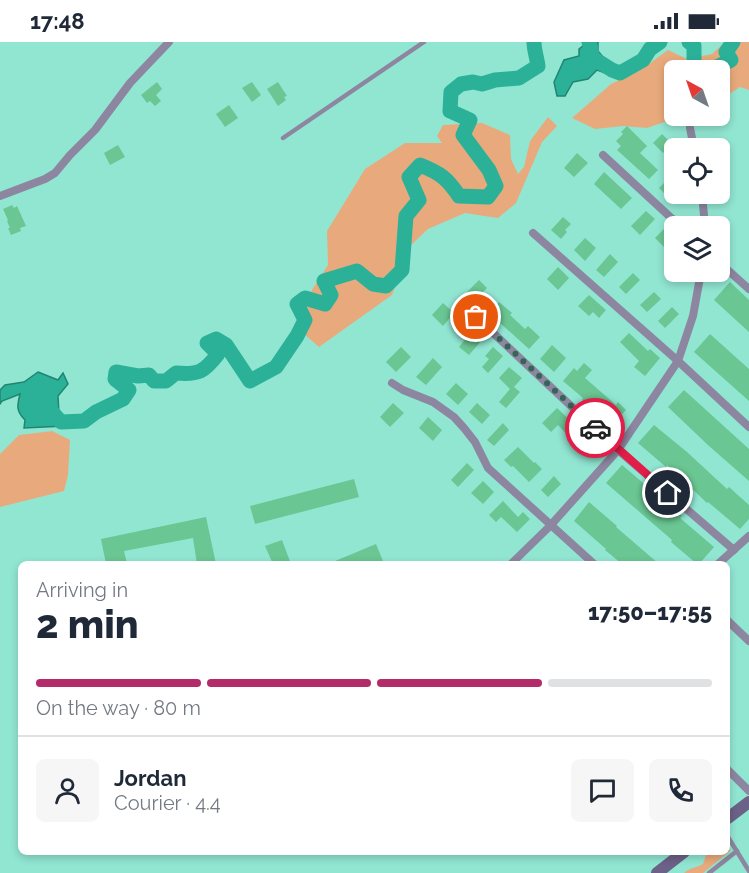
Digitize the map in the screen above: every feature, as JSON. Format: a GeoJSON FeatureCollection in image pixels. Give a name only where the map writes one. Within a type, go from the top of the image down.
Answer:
{"type":"FeatureCollection","features":[{"type":"Feature","properties":{"kind":"main road"},"geometry":{"type":"LineString","coordinates":[[730,816],[749,802]]}},
{"type":"Feature","properties":{"kind":"main road"},"geometry":{"type":"LineString","coordinates":[[657,873],[680,855]]}},
{"type":"Feature","properties":{"kind":"street"},"geometry":{"type":"LineString","coordinates":[[0,196],[55,173],[95,130],[130,83],[169,42]]}},
{"type":"Feature","properties":{"kind":"street"},"geometry":{"type":"LineString","coordinates":[[690,128],[692,138]]}},
{"type":"Feature","properties":{"kind":"street"},"geometry":{"type":"LineString","coordinates":[[603,155],[669,216]]}},
{"type":"Feature","properties":{"kind":"street"},"geometry":{"type":"LineString","coordinates":[[533,233],[749,427]]}},
{"type":"Feature","properties":{"kind":"street"},"geometry":{"type":"LineString","coordinates":[[730,272],[749,289]]}},
{"type":"Feature","properties":{"kind":"street"},"geometry":{"type":"LineString","coordinates":[[514,561],[550,526],[618,450],[678,361],[693,316],[699,282]]}},
{"type":"Feature","properties":{"kind":"street"},"geometry":{"type":"LineString","coordinates":[[476,317],[618,450],[734,550]]}},
{"type":"Feature","properties":{"kind":"street"},"geometry":{"type":"LineString","coordinates":[[392,383],[433,402],[454,417],[475,442],[488,468],[591,561]]}},
{"type":"Feature","properties":{"kind":"street"},"geometry":{"type":"LineString","coordinates":[[721,561],[749,536]]}},
{"type":"Feature","properties":{"kind":"street"},"geometry":{"type":"LineString","coordinates":[[730,623],[749,641]]}},
{"type":"Feature","properties":{"kind":"street"},"geometry":{"type":"LineString","coordinates":[[730,772],[749,791]]}},
{"type":"Feature","properties":{"kind":"lane"},"geometry":{"type":"LineString","coordinates":[[283,138],[424,42]]}},
{"type":"Feature","properties":{"kind":"lane"},"geometry":{"type":"LineString","coordinates":[[730,840],[749,871]]}},
{"type":"Feature","properties":{"kind":"lane"},"geometry":{"type":"LineString","coordinates":[[709,873],[737,851]]}},
{"type":"Feature","properties":{"kind":"shaded area"},"geometry":{"type":"Polygon","coordinates":[[[584,42],[598,42],[598,51],[609,64],[611,75],[597,70],[588,79],[573,82],[565,96],[557,96],[554,82],[564,60],[579,56],[579,49],[584,42]]]}},
{"type":"Feature","properties":{"kind":"shaded area"},"geometry":{"type":"Polygon","coordinates":[[[725,42],[749,42],[749,90],[740,87],[730,94],[730,60],[664,60],[664,122],[647,128],[623,126],[595,129],[572,118],[611,84],[642,69],[668,50],[687,59],[712,54],[725,42]]]}},
{"type":"Feature","properties":{"kind":"shaded area"},"geometry":{"type":"Polygon","coordinates":[[[548,117],[557,126],[542,142],[516,203],[498,218],[465,213],[428,229],[409,247],[392,295],[319,347],[295,326],[312,290],[328,265],[327,231],[365,169],[405,143],[442,143],[437,136],[443,125],[482,123],[510,135],[511,159],[518,174],[524,167],[530,141],[548,117]]]}},
{"type":"Feature","properties":{"kind":"shaded area"},"geometry":{"type":"Polygon","coordinates":[[[38,372],[58,380],[63,373],[68,384],[58,396],[59,414],[66,422],[65,426],[24,428],[25,420],[18,408],[20,394],[0,404],[0,390],[5,385],[24,382],[38,372]]]}},
{"type":"Feature","properties":{"kind":"shaded area"},"geometry":{"type":"Polygon","coordinates":[[[52,431],[70,440],[68,475],[64,491],[0,507],[0,454],[19,435],[52,431]]]}},
{"type":"Feature","properties":{"kind":"shaded area"},"geometry":{"type":"Polygon","coordinates":[[[706,855],[725,855],[703,873],[684,873],[703,864],[706,855]]]}},
{"type":"Feature","properties":{"kind":"building"},"geometry":{"type":"Polygon","coordinates":[[[157,82],[162,89],[156,95],[161,101],[155,106],[150,101],[147,103],[141,95],[157,82]]]}},
{"type":"Feature","properties":{"kind":"building"},"geometry":{"type":"Polygon","coordinates":[[[252,82],[261,95],[252,102],[242,88],[252,82]]]}},
{"type":"Feature","properties":{"kind":"building"},"geometry":{"type":"Polygon","coordinates":[[[278,82],[287,96],[284,97],[286,100],[278,106],[267,89],[278,82]]]}},
{"type":"Feature","properties":{"kind":"building"},"geometry":{"type":"Polygon","coordinates":[[[229,105],[238,118],[225,127],[216,114],[229,105]]]}},
{"type":"Feature","properties":{"kind":"building"},"geometry":{"type":"Polygon","coordinates":[[[627,126],[647,146],[640,153],[658,170],[649,179],[617,150],[621,146],[616,141],[627,126]]]}},
{"type":"Feature","properties":{"kind":"building"},"geometry":{"type":"Polygon","coordinates":[[[662,134],[666,138],[664,138],[664,152],[663,153],[653,143],[662,134]]]}},
{"type":"Feature","properties":{"kind":"building"},"geometry":{"type":"Polygon","coordinates":[[[118,145],[125,157],[110,165],[104,153],[118,145]]]}},
{"type":"Feature","properties":{"kind":"building"},"geometry":{"type":"Polygon","coordinates":[[[577,153],[588,163],[574,177],[564,168],[577,153]]]}},
{"type":"Feature","properties":{"kind":"building"},"geometry":{"type":"Polygon","coordinates":[[[604,172],[632,198],[621,209],[594,184],[604,172]]]}},
{"type":"Feature","properties":{"kind":"building"},"geometry":{"type":"Polygon","coordinates":[[[664,183],[664,193],[659,188],[664,183]]]}},
{"type":"Feature","properties":{"kind":"building"},"geometry":{"type":"Polygon","coordinates":[[[12,205],[14,208],[17,206],[26,226],[11,235],[3,209],[12,205]]]}},
{"type":"Feature","properties":{"kind":"building"},"geometry":{"type":"Polygon","coordinates":[[[646,211],[655,219],[640,235],[631,226],[646,211]]]}},
{"type":"Feature","properties":{"kind":"building"},"geometry":{"type":"Polygon","coordinates":[[[563,217],[571,224],[561,239],[551,230],[563,217]]]}},
{"type":"Feature","properties":{"kind":"building"},"geometry":{"type":"Polygon","coordinates":[[[664,229],[664,247],[655,238],[664,229]]]}},
{"type":"Feature","properties":{"kind":"building"},"geometry":{"type":"Polygon","coordinates":[[[585,238],[596,248],[585,261],[574,250],[585,238]]]}},
{"type":"Feature","properties":{"kind":"building"},"geometry":{"type":"Polygon","coordinates":[[[610,254],[618,262],[604,277],[596,270],[610,254]]]}},
{"type":"Feature","properties":{"kind":"building"},"geometry":{"type":"Polygon","coordinates":[[[558,267],[569,278],[558,290],[547,279],[558,267]]]}},
{"type":"Feature","properties":{"kind":"building"},"geometry":{"type":"Polygon","coordinates":[[[633,273],[640,280],[626,294],[619,287],[633,273]]]}},
{"type":"Feature","properties":{"kind":"building"},"geometry":{"type":"Polygon","coordinates":[[[479,280],[487,288],[474,301],[466,293],[479,280]]]}},
{"type":"Feature","properties":{"kind":"building"},"geometry":{"type":"Polygon","coordinates":[[[730,282],[749,300],[749,332],[714,300],[730,282]]]}},
{"type":"Feature","properties":{"kind":"building"},"geometry":{"type":"Polygon","coordinates":[[[654,292],[661,299],[647,312],[640,305],[654,292]]]}},
{"type":"Feature","properties":{"kind":"building"},"geometry":{"type":"Polygon","coordinates":[[[589,295],[606,310],[599,318],[593,312],[589,316],[578,306],[589,295]]]}},
{"type":"Feature","properties":{"kind":"building"},"geometry":{"type":"Polygon","coordinates":[[[499,302],[525,329],[528,326],[540,337],[529,349],[489,313],[499,302]]]}},
{"type":"Feature","properties":{"kind":"building"},"geometry":{"type":"Polygon","coordinates":[[[443,303],[454,313],[443,326],[432,315],[443,303]]]}},
{"type":"Feature","properties":{"kind":"building"},"geometry":{"type":"Polygon","coordinates":[[[672,307],[679,314],[665,328],[658,321],[672,307]]]}},
{"type":"Feature","properties":{"kind":"building"},"geometry":{"type":"Polygon","coordinates":[[[472,331],[482,340],[469,355],[459,347],[472,331]]]}},
{"type":"Feature","properties":{"kind":"building"},"geometry":{"type":"Polygon","coordinates":[[[629,333],[648,351],[650,349],[660,358],[645,376],[634,367],[639,361],[620,342],[629,333]]]}},
{"type":"Feature","properties":{"kind":"building"},"geometry":{"type":"Polygon","coordinates":[[[710,334],[749,369],[749,401],[694,352],[710,334]]]}},
{"type":"Feature","properties":{"kind":"building"},"geometry":{"type":"Polygon","coordinates":[[[552,345],[566,358],[554,372],[540,359],[552,345]]]}},
{"type":"Feature","properties":{"kind":"building"},"geometry":{"type":"Polygon","coordinates":[[[401,347],[411,357],[396,372],[386,362],[401,347]]]}},
{"type":"Feature","properties":{"kind":"building"},"geometry":{"type":"Polygon","coordinates":[[[493,347],[503,356],[488,373],[482,367],[489,359],[485,356],[493,347]]]}},
{"type":"Feature","properties":{"kind":"building"},"geometry":{"type":"Polygon","coordinates":[[[433,358],[442,367],[426,385],[416,377],[433,358]]]}},
{"type":"Feature","properties":{"kind":"building"},"geometry":{"type":"Polygon","coordinates":[[[584,363],[592,370],[585,378],[616,405],[618,402],[626,410],[613,424],[594,406],[592,408],[582,400],[583,398],[563,381],[574,368],[577,371],[584,363]]]}},
{"type":"Feature","properties":{"kind":"building"},"geometry":{"type":"Polygon","coordinates":[[[509,367],[522,378],[514,387],[520,392],[506,408],[499,402],[510,389],[499,378],[509,367]]]}},
{"type":"Feature","properties":{"kind":"building"},"geometry":{"type":"Polygon","coordinates":[[[456,383],[468,394],[458,405],[446,394],[456,383]]]}},
{"type":"Feature","properties":{"kind":"building"},"geometry":{"type":"Polygon","coordinates":[[[684,390],[749,449],[749,481],[668,407],[684,390]]]}},
{"type":"Feature","properties":{"kind":"building"},"geometry":{"type":"Polygon","coordinates":[[[393,403],[404,413],[390,427],[380,417],[393,403]]]}},
{"type":"Feature","properties":{"kind":"building"},"geometry":{"type":"Polygon","coordinates":[[[477,403],[490,415],[482,424],[469,412],[477,403]]]}},
{"type":"Feature","properties":{"kind":"building"},"geometry":{"type":"Polygon","coordinates":[[[557,408],[575,425],[578,422],[586,429],[573,441],[558,425],[551,432],[542,423],[557,408]]]}},
{"type":"Feature","properties":{"kind":"building"},"geometry":{"type":"Polygon","coordinates":[[[428,417],[442,430],[433,441],[419,428],[428,417]]]}},
{"type":"Feature","properties":{"kind":"building"},"geometry":{"type":"Polygon","coordinates":[[[503,423],[509,430],[494,446],[487,440],[503,423]]]}},
{"type":"Feature","properties":{"kind":"building"},"geometry":{"type":"Polygon","coordinates":[[[654,425],[727,489],[729,487],[749,505],[749,519],[740,529],[707,503],[667,465],[666,467],[638,443],[654,425]]]}},
{"type":"Feature","properties":{"kind":"building"},"geometry":{"type":"Polygon","coordinates":[[[595,438],[602,445],[588,458],[581,451],[595,438]]]}},
{"type":"Feature","properties":{"kind":"building"},"geometry":{"type":"Polygon","coordinates":[[[518,447],[542,469],[529,482],[504,460],[518,447]]]}},
{"type":"Feature","properties":{"kind":"building"},"geometry":{"type":"Polygon","coordinates":[[[467,463],[474,470],[458,487],[451,480],[467,463]]]}},
{"type":"Feature","properties":{"kind":"building"},"geometry":{"type":"Polygon","coordinates":[[[622,465],[682,516],[680,518],[714,547],[702,561],[693,561],[606,483],[622,465]]]}},
{"type":"Feature","properties":{"kind":"building"},"geometry":{"type":"Polygon","coordinates":[[[554,476],[561,484],[548,497],[541,490],[554,476]]]}},
{"type":"Feature","properties":{"kind":"building"},"geometry":{"type":"Polygon","coordinates":[[[354,479],[359,497],[255,524],[250,506],[354,479]]]}},
{"type":"Feature","properties":{"kind":"building"},"geometry":{"type":"Polygon","coordinates":[[[483,481],[494,492],[483,504],[471,493],[483,481]]]}},
{"type":"Feature","properties":{"kind":"building"},"geometry":{"type":"Polygon","coordinates":[[[503,501],[518,517],[523,512],[530,519],[517,532],[501,517],[496,522],[489,515],[503,501]]]}},
{"type":"Feature","properties":{"kind":"building"},"geometry":{"type":"Polygon","coordinates":[[[589,502],[656,561],[618,561],[574,521],[589,502]]]}},
{"type":"Feature","properties":{"kind":"building"},"geometry":{"type":"Polygon","coordinates":[[[206,517],[215,561],[197,561],[193,538],[124,551],[126,561],[105,561],[101,539],[206,517]]]}},
{"type":"Feature","properties":{"kind":"building"},"geometry":{"type":"Polygon","coordinates":[[[282,540],[290,561],[272,561],[265,546],[282,540]]]}},
{"type":"Feature","properties":{"kind":"building"},"geometry":{"type":"Polygon","coordinates":[[[376,544],[383,561],[335,561],[376,544]]]}},
{"type":"Feature","properties":{"kind":"waterway"},"geometry":{"type":"LineString","coordinates":[[52,412],[61,422],[84,421],[96,412],[123,399],[129,390],[115,379],[116,372],[138,376],[149,375],[154,381],[166,381],[176,373],[196,373],[209,365],[218,354],[207,343],[216,339],[226,345],[250,381],[276,367],[297,336],[305,320],[297,304],[305,298],[325,304],[331,295],[324,281],[357,271],[373,284],[386,286],[402,270],[406,216],[419,200],[409,177],[420,165],[442,177],[459,196],[488,197],[496,186],[489,170],[463,135],[470,120],[450,111],[451,92],[461,84],[473,82],[482,84],[495,80],[519,78],[538,66],[534,42]]}},
{"type":"Feature","properties":{"kind":"waterway"},"geometry":{"type":"LineString","coordinates":[[589,42],[593,58],[620,73],[643,60],[650,49],[660,42]]}},
{"type":"Feature","properties":{"kind":"waterway"},"geometry":{"type":"LineString","coordinates":[[689,42],[694,46],[694,60]]}},
{"type":"Feature","properties":{"kind":"waterway"},"geometry":{"type":"LineString","coordinates":[[730,60],[726,52],[733,42]]}},
{"type":"Feature","properties":{"kind":"way so far"},"geometry":{"type":"LineString","coordinates":[[476,317],[595,428]]}},
{"type":"Feature","properties":{"kind":"route"},"geometry":{"type":"LineString","coordinates":[[595,428],[668,493]]}}]}
